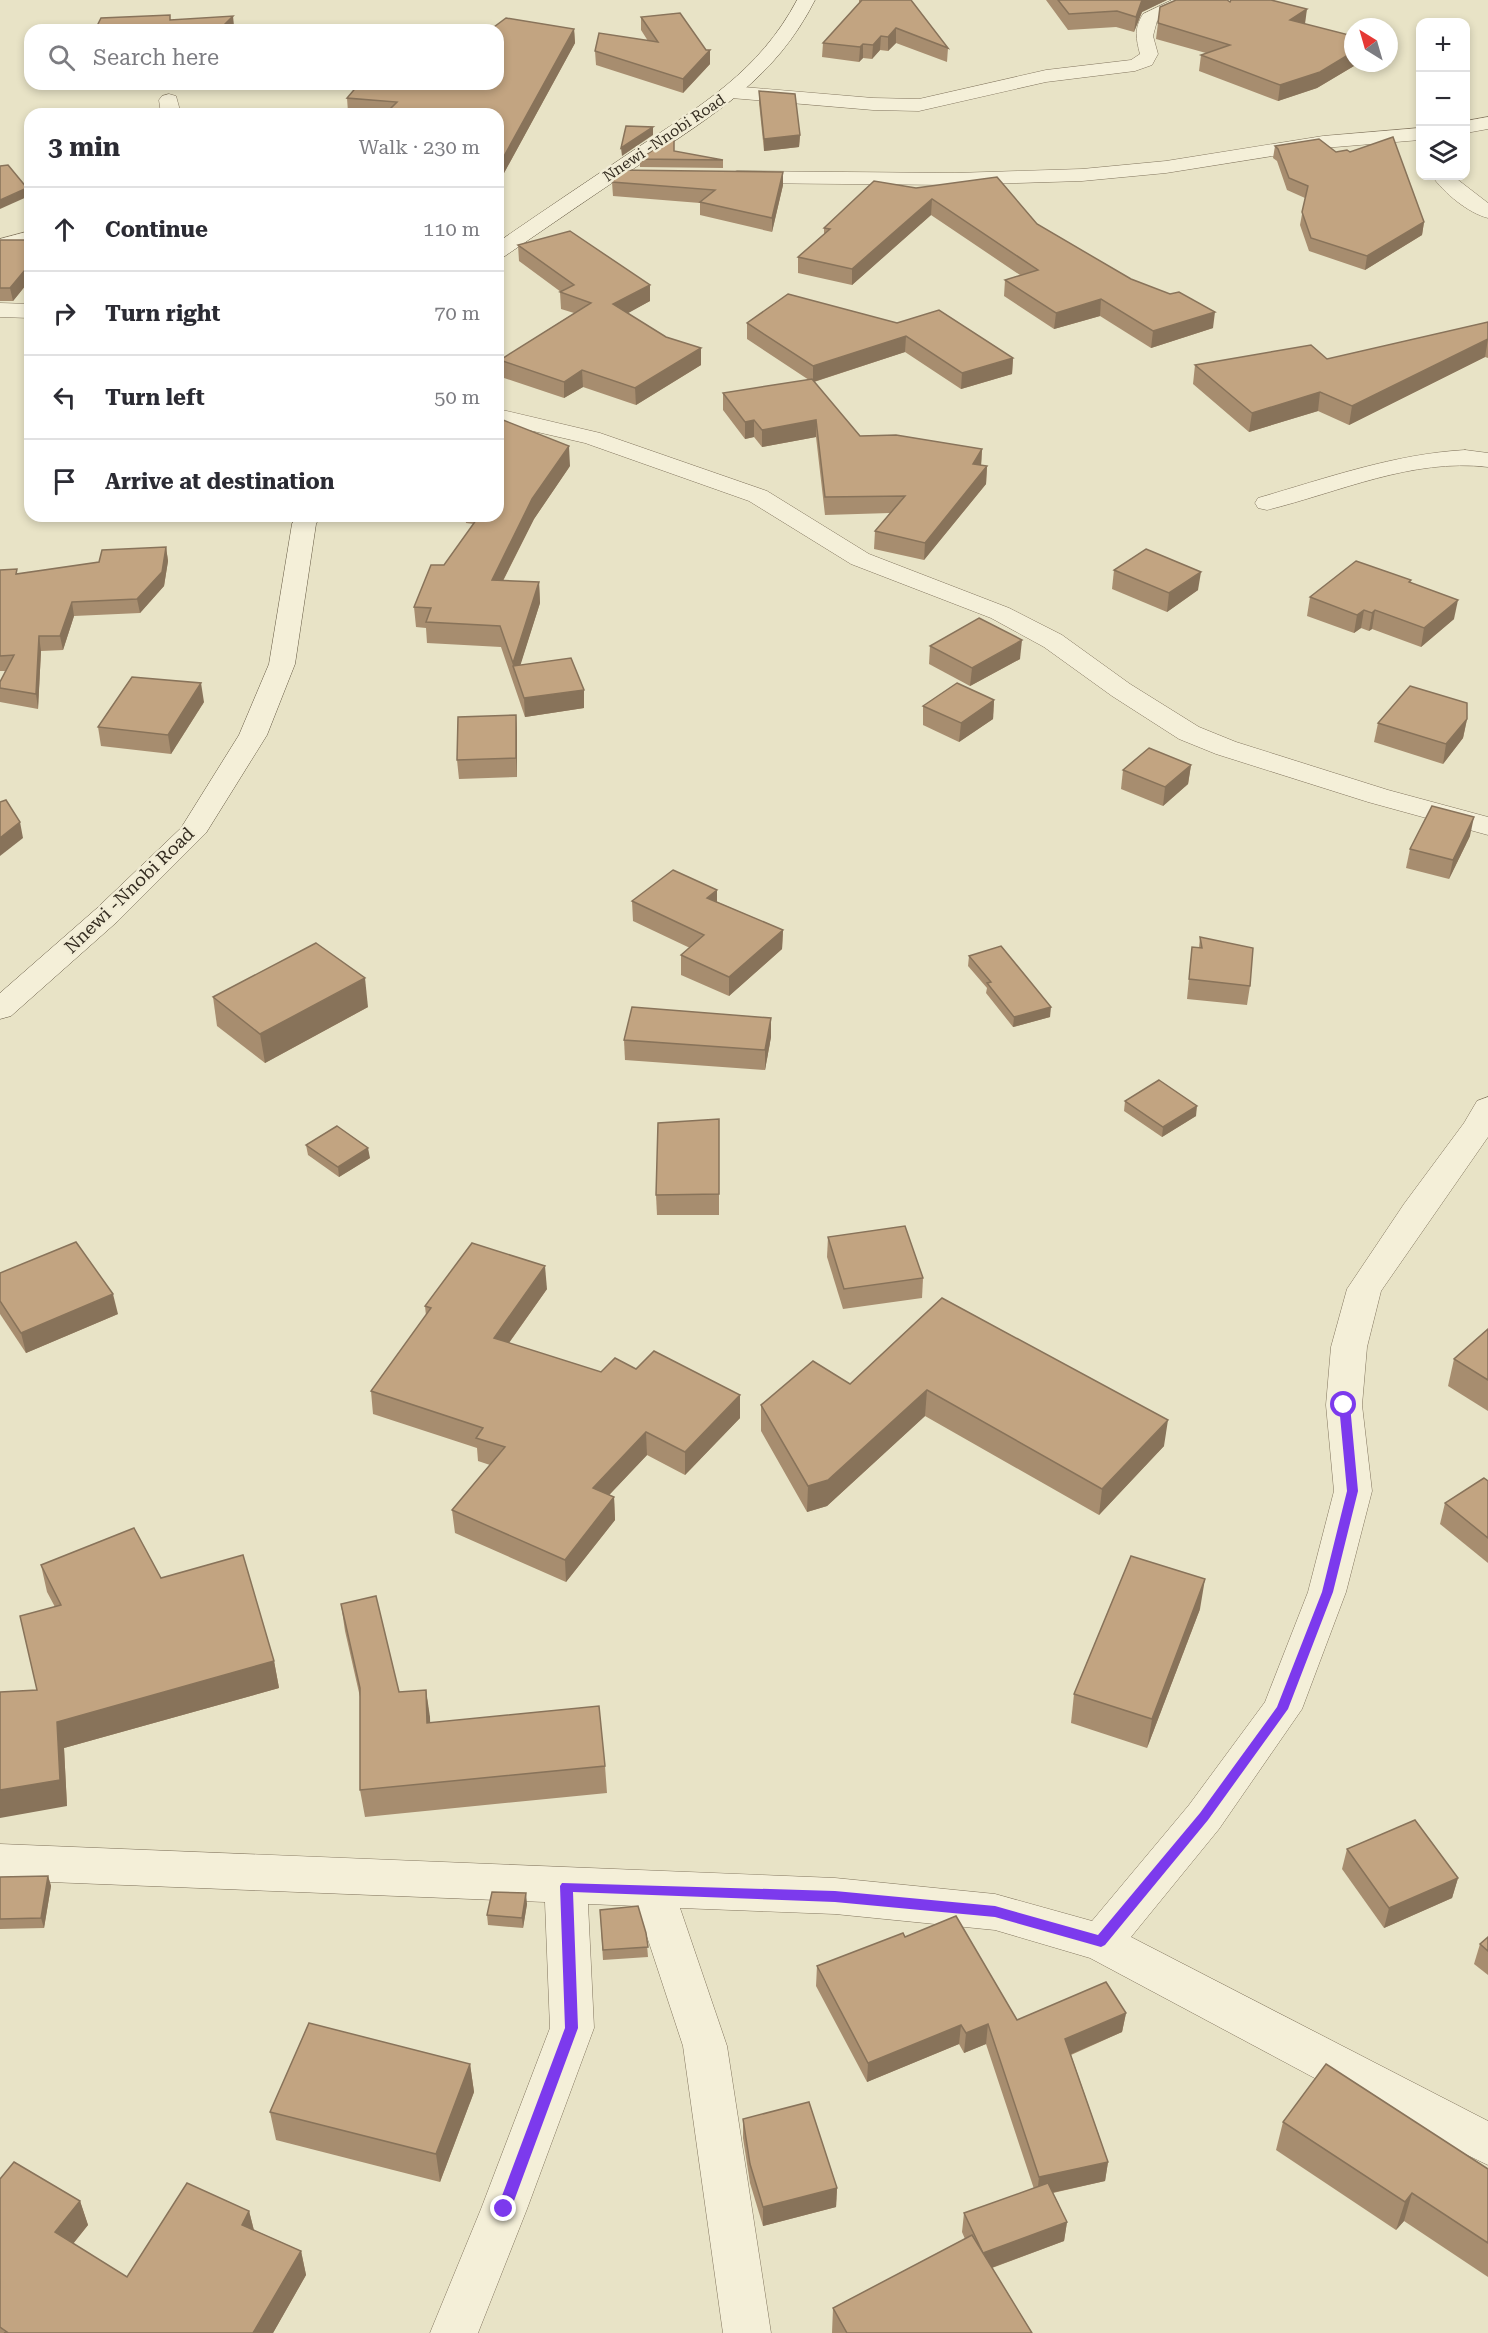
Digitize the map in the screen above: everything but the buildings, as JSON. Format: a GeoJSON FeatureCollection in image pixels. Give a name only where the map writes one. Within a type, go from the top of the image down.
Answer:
{"type":"FeatureCollection","features":[{"type":"Feature","properties":{"kind":"street","name":"Nnewi -Nnobi Road"},"geometry":{"type":"LineString","coordinates":[[504,248],[731,92],[777,50],[798,20],[806,0]]}},
{"type":"Feature","properties":{"kind":"street"},"geometry":{"type":"LineString","coordinates":[[731,92],[873,104],[919,105],[1034,79],[1135,65],[1145,61],[1149,54],[1144,36],[1149,18],[1186,0]]}},
{"type":"Feature","properties":{"kind":"street"},"geometry":{"type":"LineString","coordinates":[[1470,126],[1488,123]]}},
{"type":"Feature","properties":{"kind":"street"},"geometry":{"type":"LineString","coordinates":[[717,177],[955,179],[1082,175],[1166,167],[1323,142],[1416,135]]}},
{"type":"Feature","properties":{"kind":"street"},"geometry":{"type":"LineString","coordinates":[[1400,137],[1416,152]]}},
{"type":"Feature","properties":{"kind":"street"},"geometry":{"type":"LineString","coordinates":[[610,176],[645,176]]}},
{"type":"Feature","properties":{"kind":"street"},"geometry":{"type":"LineString","coordinates":[[1446,180],[1465,197],[1488,212]]}},
{"type":"Feature","properties":{"kind":"street"},"geometry":{"type":"LineString","coordinates":[[0,245],[24,239]]}},
{"type":"Feature","properties":{"kind":"street"},"geometry":{"type":"LineString","coordinates":[[0,310],[24,311]]}},
{"type":"Feature","properties":{"kind":"street"},"geometry":{"type":"LineString","coordinates":[[504,417],[592,438],[758,496],[860,559],[1000,613],[1053,640],[1120,690],[1189,733],[1227,748],[1378,796],[1488,826]]}},
{"type":"Feature","properties":{"kind":"street"},"geometry":{"type":"LineString","coordinates":[[1267,503],[1434,459],[1445,457],[1488,460]]}},
{"type":"Feature","properties":{"kind":"street","name":"Nnewi -Nnobi Road"},"geometry":{"type":"LineString","coordinates":[[0,1009],[107,915],[192,833],[247,745],[282,664],[305,522]]}},
{"type":"Feature","properties":{"kind":"street"},"geometry":{"type":"LineString","coordinates":[[1101,1941],[1204,1817],[1282,1709],[1327,1592],[1353,1491],[1344,1405],[1349,1347],[1364,1289],[1478,1127],[1488,1108]]}},
{"type":"Feature","properties":{"kind":"street"},"geometry":{"type":"LineString","coordinates":[[0,1862],[835,1896],[995,1912],[1101,1941],[1396,2098],[1488,2144]]}},
{"type":"Feature","properties":{"kind":"street"},"geometry":{"type":"LineString","coordinates":[[454,2333],[504,2209],[572,2028],[566,1886]]}},
{"type":"Feature","properties":{"kind":"street"},"geometry":{"type":"LineString","coordinates":[[653,1890],[705,2046],[747,2333]]}},
{"type":"Feature","properties":{"kind":"route"},"geometry":{"type":"LineString","coordinates":[[504,2209],[572,2028],[566,1886],[835,1896],[995,1912],[1101,1941],[1204,1817],[1282,1709],[1327,1592],[1353,1491],[1344,1405]]}}]}
